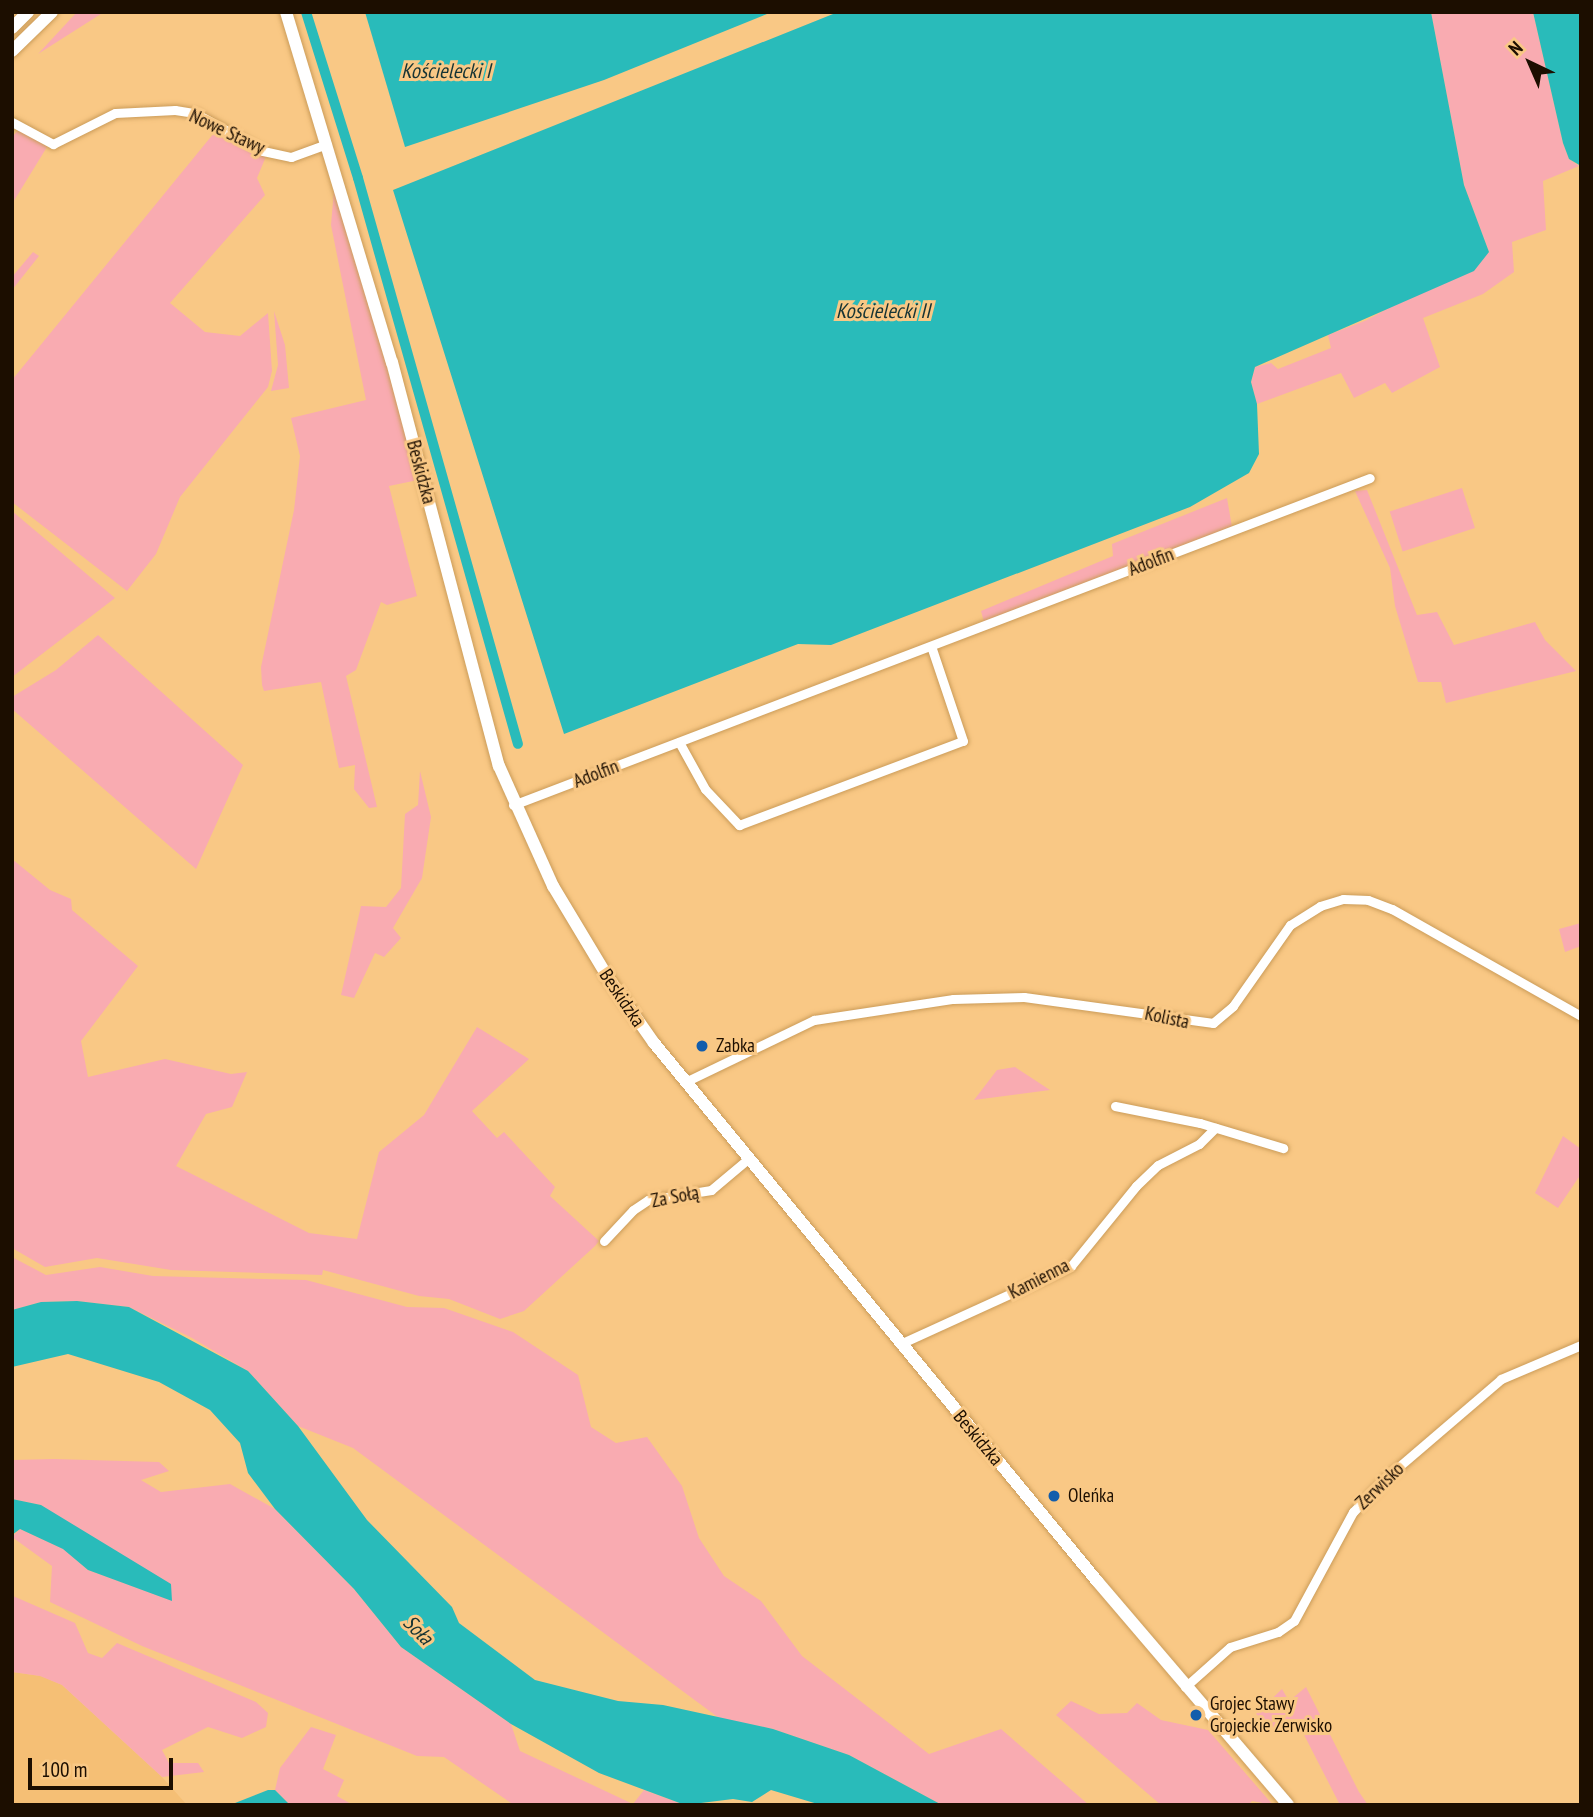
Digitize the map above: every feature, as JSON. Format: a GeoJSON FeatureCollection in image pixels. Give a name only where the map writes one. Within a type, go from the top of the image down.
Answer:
{"type":"FeatureCollection","features":[{"type":"Feature","properties":{"kind":"main road"},"geometry":{"type":"LineString","coordinates":[[12,28],[28,12]]}},
{"type":"Feature","properties":{"kind":"main road"},"geometry":{"type":"LineString","coordinates":[[12,51],[52,12]]}},
{"type":"Feature","properties":{"kind":"main road","name":"Beskidzka"},"geometry":{"type":"LineString","coordinates":[[286,12],[398,386],[493,748],[513,805],[553,886],[607,976],[685,1082],[1185,1687],[1288,1805]]}},
{"type":"Feature","properties":{"kind":"street","name":"Nowe Stawy"},"geometry":{"type":"LineString","coordinates":[[12,122],[53,145],[114,113],[175,110],[195,113],[263,151],[291,157],[327,144]]}},
{"type":"Feature","properties":{"kind":"street","name":"Adolfin"},"geometry":{"type":"LineString","coordinates":[[513,805],[1370,478]]}},
{"type":"Feature","properties":{"kind":"street"},"geometry":{"type":"LineString","coordinates":[[679,742],[705,789],[739,825],[963,741],[931,646]]}},
{"type":"Feature","properties":{"kind":"street","name":"Kolista"},"geometry":{"type":"LineString","coordinates":[[685,1082],[814,1020],[953,999],[1024,996],[1213,1023],[1233,1006],[1290,925],[1320,906],[1343,899],[1361,899],[1392,909],[1581,1016]]}},
{"type":"Feature","properties":{"kind":"street"},"geometry":{"type":"LineString","coordinates":[[1115,1106],[1215,1128],[1283,1148]]}},
{"type":"Feature","properties":{"kind":"street","name":"Kamienna"},"geometry":{"type":"LineString","coordinates":[[900,1344],[1071,1266],[1136,1186],[1158,1165],[1199,1144],[1215,1128]]}},
{"type":"Feature","properties":{"kind":"street","name":"Za Sołą"},"geometry":{"type":"LineString","coordinates":[[604,1241],[632,1210],[649,1200],[711,1190],[748,1159]]}},
{"type":"Feature","properties":{"kind":"street","name":"Zerwisko"},"geometry":{"type":"LineString","coordinates":[[1185,1687],[1230,1647],[1275,1633],[1294,1621],[1353,1511],[1388,1476],[1502,1379],[1581,1345]]}},
{"type":"Feature","properties":{"kind":"shaded area"},"geometry":{"type":"Polygon","coordinates":[[[77,12],[104,12],[38,54],[77,12]]]}},
{"type":"Feature","properties":{"kind":"shaded area"},"geometry":{"type":"Polygon","coordinates":[[[1431,12],[1533,12],[1563,143],[1569,159],[1579,166],[1543,181],[1546,230],[1512,242],[1514,272],[1483,294],[1423,318],[1440,367],[1392,393],[1385,383],[1354,398],[1341,373],[1257,404],[1251,382],[1255,367],[1271,363],[1278,369],[1331,348],[1328,335],[1367,320],[1489,252],[1464,185],[1431,12]]]}},
{"type":"Feature","properties":{"kind":"shaded area"},"geometry":{"type":"Polygon","coordinates":[[[20,128],[47,147],[12,204],[12,137],[20,128]]]}},
{"type":"Feature","properties":{"kind":"shaded area"},"geometry":{"type":"Polygon","coordinates":[[[214,133],[267,154],[257,178],[265,195],[170,303],[205,332],[240,336],[268,313],[272,371],[268,387],[180,497],[156,554],[127,591],[12,502],[12,380],[214,133]]]}},
{"type":"Feature","properties":{"kind":"shaded area"},"geometry":{"type":"Polygon","coordinates":[[[335,178],[418,480],[389,486],[417,596],[387,605],[381,602],[356,670],[346,676],[377,807],[369,808],[354,789],[355,765],[339,768],[321,682],[264,691],[261,667],[294,510],[300,456],[291,418],[366,400],[331,225],[335,178]]]}},
{"type":"Feature","properties":{"kind":"shaded area"},"geometry":{"type":"Polygon","coordinates":[[[33,252],[39,256],[12,290],[12,277],[33,252]]]}},
{"type":"Feature","properties":{"kind":"shaded area"},"geometry":{"type":"Polygon","coordinates":[[[274,311],[285,345],[289,388],[271,391],[278,365],[274,311]]]}},
{"type":"Feature","properties":{"kind":"shaded area"},"geometry":{"type":"Polygon","coordinates":[[[1462,488],[1475,528],[1403,551],[1390,511],[1462,488]]]}},
{"type":"Feature","properties":{"kind":"shaded area"},"geometry":{"type":"Polygon","coordinates":[[[1367,490],[1417,615],[1437,612],[1454,645],[1535,622],[1545,640],[1576,671],[1446,703],[1441,682],[1418,682],[1395,606],[1390,568],[1355,491],[1367,490]]]}},
{"type":"Feature","properties":{"kind":"shaded area"},"geometry":{"type":"Polygon","coordinates":[[[1227,498],[1232,527],[984,622],[981,611],[1113,556],[1112,544],[1227,498]]]}},
{"type":"Feature","properties":{"kind":"shaded area"},"geometry":{"type":"Polygon","coordinates":[[[12,511],[115,598],[12,677],[12,511]]]}},
{"type":"Feature","properties":{"kind":"shaded area"},"geometry":{"type":"Polygon","coordinates":[[[98,635],[243,765],[196,869],[12,709],[12,697],[56,670],[98,635]]]}},
{"type":"Feature","properties":{"kind":"shaded area"},"geometry":{"type":"Polygon","coordinates":[[[420,771],[431,817],[422,878],[393,928],[401,938],[384,957],[375,953],[354,998],[341,995],[361,906],[386,907],[401,888],[405,814],[418,805],[420,771]]]}},
{"type":"Feature","properties":{"kind":"shaded area"},"geometry":{"type":"Polygon","coordinates":[[[12,859],[50,890],[71,899],[72,910],[138,966],[81,1041],[88,1077],[165,1059],[231,1074],[247,1072],[232,1107],[206,1114],[176,1166],[309,1233],[357,1239],[379,1152],[424,1115],[477,1027],[529,1059],[472,1111],[497,1138],[504,1132],[555,1187],[550,1196],[599,1241],[524,1311],[500,1319],[449,1299],[419,1296],[323,1270],[322,1275],[171,1270],[97,1258],[45,1267],[12,1248],[12,859]]]}},
{"type":"Feature","properties":{"kind":"shaded area"},"geometry":{"type":"Polygon","coordinates":[[[1581,923],[1581,946],[1565,952],[1559,929],[1581,923]]]}},
{"type":"Feature","properties":{"kind":"shaded area"},"geometry":{"type":"Polygon","coordinates":[[[1015,1067],[1050,1090],[974,1100],[997,1070],[1015,1067]]]}},
{"type":"Feature","properties":{"kind":"shaded area"},"geometry":{"type":"Polygon","coordinates":[[[1563,1136],[1581,1149],[1581,1174],[1558,1208],[1535,1193],[1563,1136]]]}},
{"type":"Feature","properties":{"kind":"shaded area"},"geometry":{"type":"Polygon","coordinates":[[[12,1257],[46,1275],[100,1267],[153,1276],[306,1280],[407,1307],[444,1308],[513,1332],[578,1375],[591,1427],[616,1443],[647,1437],[682,1486],[699,1538],[724,1576],[761,1601],[802,1656],[929,1754],[1001,1729],[1089,1805],[942,1805],[849,1755],[773,1729],[719,1718],[353,1448],[298,1426],[248,1371],[192,1338],[129,1307],[77,1301],[41,1302],[12,1310],[12,1257]]]}},
{"type":"Feature","properties":{"kind":"shaded area"},"geometry":{"type":"Polygon","coordinates":[[[12,1460],[159,1462],[169,1471],[141,1480],[161,1492],[230,1484],[275,1509],[354,1589],[401,1647],[511,1724],[520,1751],[633,1804],[644,1790],[685,1805],[514,1805],[444,1757],[417,1756],[142,1646],[50,1602],[52,1566],[12,1537],[20,1529],[64,1549],[88,1570],[171,1600],[41,1505],[12,1499],[12,1460]]]}},
{"type":"Feature","properties":{"kind":"shaded area"},"geometry":{"type":"Polygon","coordinates":[[[13,1596],[75,1623],[88,1653],[102,1658],[117,1643],[256,1702],[268,1713],[266,1727],[242,1738],[208,1727],[162,1750],[169,1763],[198,1763],[204,1772],[162,1777],[62,1685],[40,1676],[12,1672],[13,1596]]]}},
{"type":"Feature","properties":{"kind":"shaded area"},"geometry":{"type":"Polygon","coordinates":[[[12,1672],[41,1676],[62,1685],[162,1777],[187,1805],[12,1805],[12,1672]]]}},
{"type":"Feature","properties":{"kind":"shaded area"},"geometry":{"type":"Polygon","coordinates":[[[1306,1687],[1368,1805],[1340,1805],[1298,1723],[1278,1732],[1256,1714],[1282,1689],[1289,1701],[1306,1687]]]}},
{"type":"Feature","properties":{"kind":"shaded area"},"geometry":{"type":"Polygon","coordinates":[[[1071,1701],[1099,1714],[1127,1713],[1137,1703],[1161,1720],[1208,1730],[1273,1805],[1252,1801],[1248,1805],[1161,1805],[1056,1715],[1071,1701]]]}},
{"type":"Feature","properties":{"kind":"shaded area"},"geometry":{"type":"Polygon","coordinates":[[[311,1727],[336,1735],[323,1769],[344,1780],[337,1796],[353,1805],[290,1805],[275,1790],[280,1768],[311,1727]]]}},
{"type":"Feature","properties":{"kind":"water","name":"Kościelecki I"},"geometry":{"type":"Polygon","coordinates":[[[365,12],[772,12],[604,80],[405,147],[365,12]]]}},
{"type":"Feature","properties":{"kind":"water","name":"Kościelecki II"},"geometry":{"type":"Polygon","coordinates":[[[838,12],[1431,12],[1464,185],[1489,252],[1474,271],[1255,367],[1251,382],[1257,404],[1259,454],[1249,473],[1190,507],[831,645],[798,644],[564,734],[393,190],[838,12]]]}},
{"type":"Feature","properties":{"kind":"water"},"geometry":{"type":"Polygon","coordinates":[[[1533,12],[1581,12],[1581,166],[1569,159],[1563,143],[1533,12]]]}},
{"type":"Feature","properties":{"kind":"water","name":"Soła"},"geometry":{"type":"Polygon","coordinates":[[[77,1301],[129,1307],[248,1371],[298,1426],[367,1520],[452,1607],[459,1623],[535,1680],[618,1701],[663,1705],[773,1729],[849,1755],[942,1805],[821,1805],[771,1790],[752,1802],[733,1799],[685,1805],[599,1773],[511,1724],[401,1647],[354,1589],[275,1509],[248,1473],[240,1443],[210,1410],[159,1382],[68,1354],[12,1367],[12,1310],[41,1302],[77,1301]]]}},
{"type":"Feature","properties":{"kind":"water"},"geometry":{"type":"Polygon","coordinates":[[[12,1499],[41,1505],[171,1584],[172,1601],[88,1570],[63,1549],[20,1529],[12,1535],[12,1499]]]}},
{"type":"Feature","properties":{"kind":"water"},"geometry":{"type":"Polygon","coordinates":[[[268,1790],[275,1790],[290,1805],[230,1805],[268,1790]]]}},
{"type":"Feature","properties":{"kind":"waterway"},"geometry":{"type":"LineString","coordinates":[[306,12],[358,178],[518,744]]}},
{"type":"Feature","properties":{"kind":"place","name":"Zabka"},"geometry":{"type":"Point","coordinates":[702,1046]}},
{"type":"Feature","properties":{"kind":"place","name":"Oleńka"},"geometry":{"type":"Point","coordinates":[1054,1496]}},
{"type":"Feature","properties":{"kind":"place","name":"Grojec Stawy Grojeckie Zerwisko"},"geometry":{"type":"Point","coordinates":[1196,1715]}}]}
